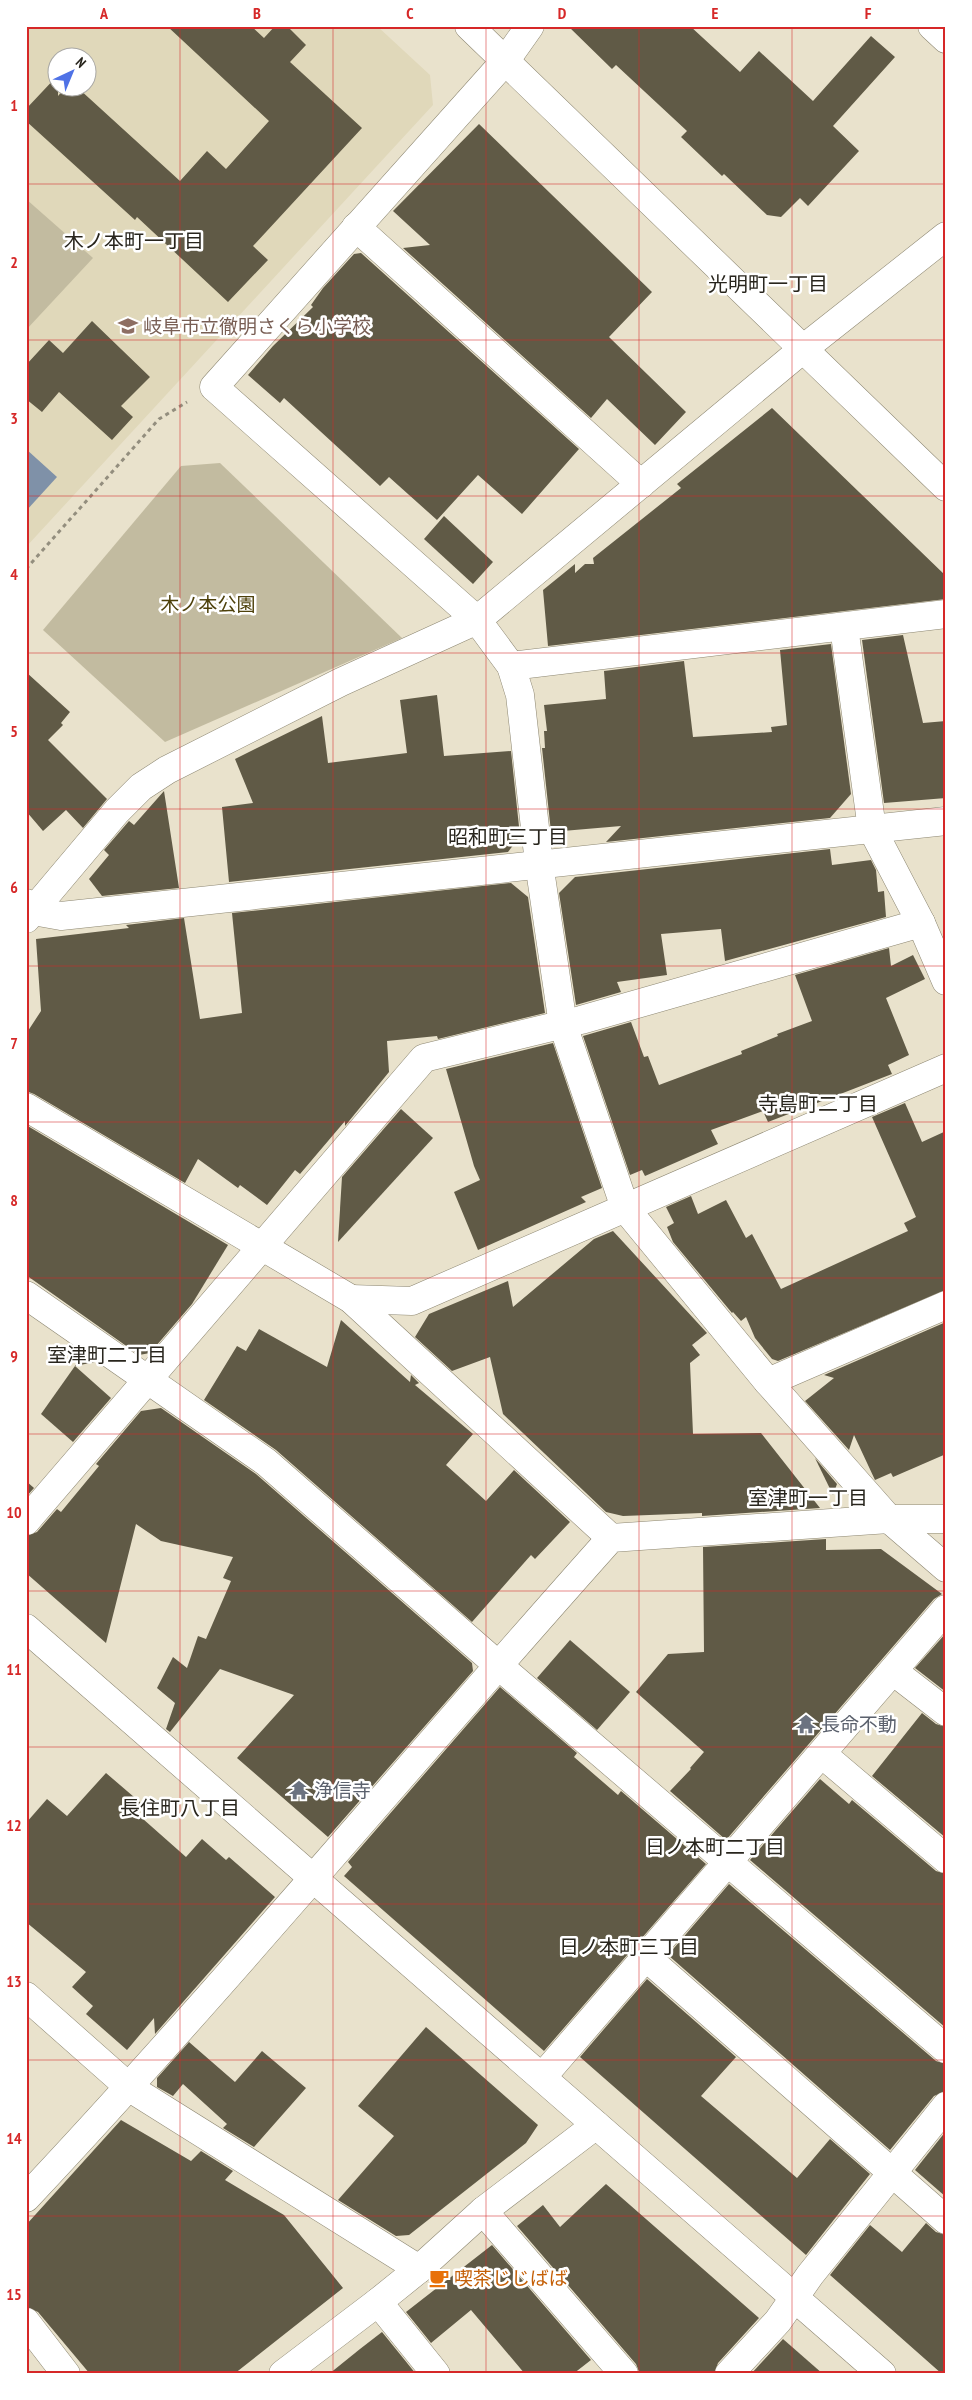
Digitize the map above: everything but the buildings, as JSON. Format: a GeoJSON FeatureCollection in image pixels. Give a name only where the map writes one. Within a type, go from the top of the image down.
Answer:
{"type":"FeatureCollection","features":[{"type":"Feature","properties":{"kind":"street"},"geometry":{"type":"LineString","coordinates":[[469,26],[946,487]]}},
{"type":"Feature","properties":{"kind":"street"},"geometry":{"type":"LineString","coordinates":[[530,26],[506,60],[214,387],[477,620],[511,666],[520,695],[539,863],[563,1025],[625,1208],[768,1382],[889,1519],[946,1568]]}},
{"type":"Feature","properties":{"kind":"street"},"geometry":{"type":"LineString","coordinates":[[932,26],[946,39]]}},
{"type":"Feature","properties":{"kind":"street"},"geometry":{"type":"LineString","coordinates":[[356,227],[641,484]]}},
{"type":"Feature","properties":{"kind":"street"},"geometry":{"type":"LineString","coordinates":[[29,911],[117,811],[141,787],[167,770],[341,682],[477,620],[803,350],[946,236]]}},
{"type":"Feature","properties":{"kind":"street"},"geometry":{"type":"LineString","coordinates":[[511,666],[946,614]]}},
{"type":"Feature","properties":{"kind":"street"},"geometry":{"type":"LineString","coordinates":[[844,627],[872,829],[921,924],[946,981]]}},
{"type":"Feature","properties":{"kind":"street"},"geometry":{"type":"LineString","coordinates":[[29,911],[61,916],[539,863],[946,821]]}},
{"type":"Feature","properties":{"kind":"street"},"geometry":{"type":"LineString","coordinates":[[26,1522],[264,1247],[424,1058],[563,1025],[921,924]]}},
{"type":"Feature","properties":{"kind":"street"},"geometry":{"type":"LineString","coordinates":[[352,1299],[412,1301],[946,1068]]}},
{"type":"Feature","properties":{"kind":"street"},"geometry":{"type":"LineString","coordinates":[[26,1107],[352,1299],[611,1538]]}},
{"type":"Feature","properties":{"kind":"street"},"geometry":{"type":"LineString","coordinates":[[26,1295],[266,1462],[498,1665],[946,2049]]}},
{"type":"Feature","properties":{"kind":"street"},"geometry":{"type":"LineString","coordinates":[[768,1382],[946,1305]]}},
{"type":"Feature","properties":{"kind":"street"},"geometry":{"type":"LineString","coordinates":[[26,2198],[130,2088],[611,1538],[889,1519],[946,1519]]}},
{"type":"Feature","properties":{"kind":"street"},"geometry":{"type":"LineString","coordinates":[[543,2076],[729,1863],[946,1609]]}},
{"type":"Feature","properties":{"kind":"street"},"geometry":{"type":"LineString","coordinates":[[26,1628],[543,2076],[596,2125],[882,2374]]}},
{"type":"Feature","properties":{"kind":"street"},"geometry":{"type":"LineString","coordinates":[[893,1671],[946,1712]]}},
{"type":"Feature","properties":{"kind":"street"},"geometry":{"type":"LineString","coordinates":[[822,1754],[946,1859]]}},
{"type":"Feature","properties":{"kind":"street"},"geometry":{"type":"LineString","coordinates":[[646,1957],[946,2220]]}},
{"type":"Feature","properties":{"kind":"street"},"geometry":{"type":"LineString","coordinates":[[26,1996],[130,2088],[419,2269]]}},
{"type":"Feature","properties":{"kind":"street"},"geometry":{"type":"LineString","coordinates":[[730,2374],[778,2321],[794,2297],[946,2106]]}},
{"type":"Feature","properties":{"kind":"street"},"geometry":{"type":"LineString","coordinates":[[283,2374],[419,2269],[483,2211],[596,2125]]}},
{"type":"Feature","properties":{"kind":"street"},"geometry":{"type":"LineString","coordinates":[[483,2211],[624,2374]]}},
{"type":"Feature","properties":{"kind":"street"},"geometry":{"type":"LineString","coordinates":[[378,2302],[436,2374]]}},
{"type":"Feature","properties":{"kind":"street"},"geometry":{"type":"LineString","coordinates":[[26,2322],[66,2374]]}},
{"type":"Feature","properties":{"kind":"path"},"geometry":{"type":"LineString","coordinates":[[26,569],[158,419],[214,387]]}},
{"type":"Feature","properties":{"kind":"shaded area","name":"岐阜市立徹明さくら小学校"},"geometry":{"type":"Polygon","coordinates":[[[26,26],[377,26],[430,75],[433,105],[26,547],[26,26]]]}},
{"type":"Feature","properties":{"kind":"green space"},"geometry":{"type":"Polygon","coordinates":[[[26,199],[93,258],[26,330],[26,199]]]}},
{"type":"Feature","properties":{"kind":"green space","name":"木ノ本公園"},"geometry":{"type":"Polygon","coordinates":[[[220,463],[402,638],[165,742],[43,630],[181,466],[220,463]]]}},
{"type":"Feature","properties":{"kind":"water"},"geometry":{"type":"Polygon","coordinates":[[[26,449],[57,477],[26,511],[26,449]]]}},
{"type":"Feature","properties":{"kind":"place","name":"岐阜市立徹明さくら小学校"},"geometry":{"type":"Point","coordinates":[128,326]}},
{"type":"Feature","properties":{"kind":"place","name":"長命不動"},"geometry":{"type":"Point","coordinates":[806,1724]}},
{"type":"Feature","properties":{"kind":"place","name":"浄信寺"},"geometry":{"type":"Point","coordinates":[299,1790]}},
{"type":"Feature","properties":{"kind":"place","name":"喫茶じじばば"},"geometry":{"type":"Point","coordinates":[439,2278]}},
{"type":"Feature","properties":{"kind":"district","name":"木ノ本町一丁目"},"geometry":{"type":"Point","coordinates":[134,241]}},
{"type":"Feature","properties":{"kind":"district","name":"光明町一丁目"},"geometry":{"type":"Point","coordinates":[768,284]}},
{"type":"Feature","properties":{"kind":"district","name":"昭和町三丁目"},"geometry":{"type":"Point","coordinates":[508,837]}},
{"type":"Feature","properties":{"kind":"district","name":"寺島町二丁目"},"geometry":{"type":"Point","coordinates":[818,1104]}},
{"type":"Feature","properties":{"kind":"district","name":"室津町二丁目"},"geometry":{"type":"Point","coordinates":[107,1355]}},
{"type":"Feature","properties":{"kind":"district","name":"室津町一丁目"},"geometry":{"type":"Point","coordinates":[808,1498]}},
{"type":"Feature","properties":{"kind":"district","name":"長住町八丁目"},"geometry":{"type":"Point","coordinates":[180,1808]}},
{"type":"Feature","properties":{"kind":"district","name":"日ノ本町二丁目"},"geometry":{"type":"Point","coordinates":[715,1847]}},
{"type":"Feature","properties":{"kind":"district","name":"日ノ本町三丁目"},"geometry":{"type":"Point","coordinates":[629,1947]}}]}
